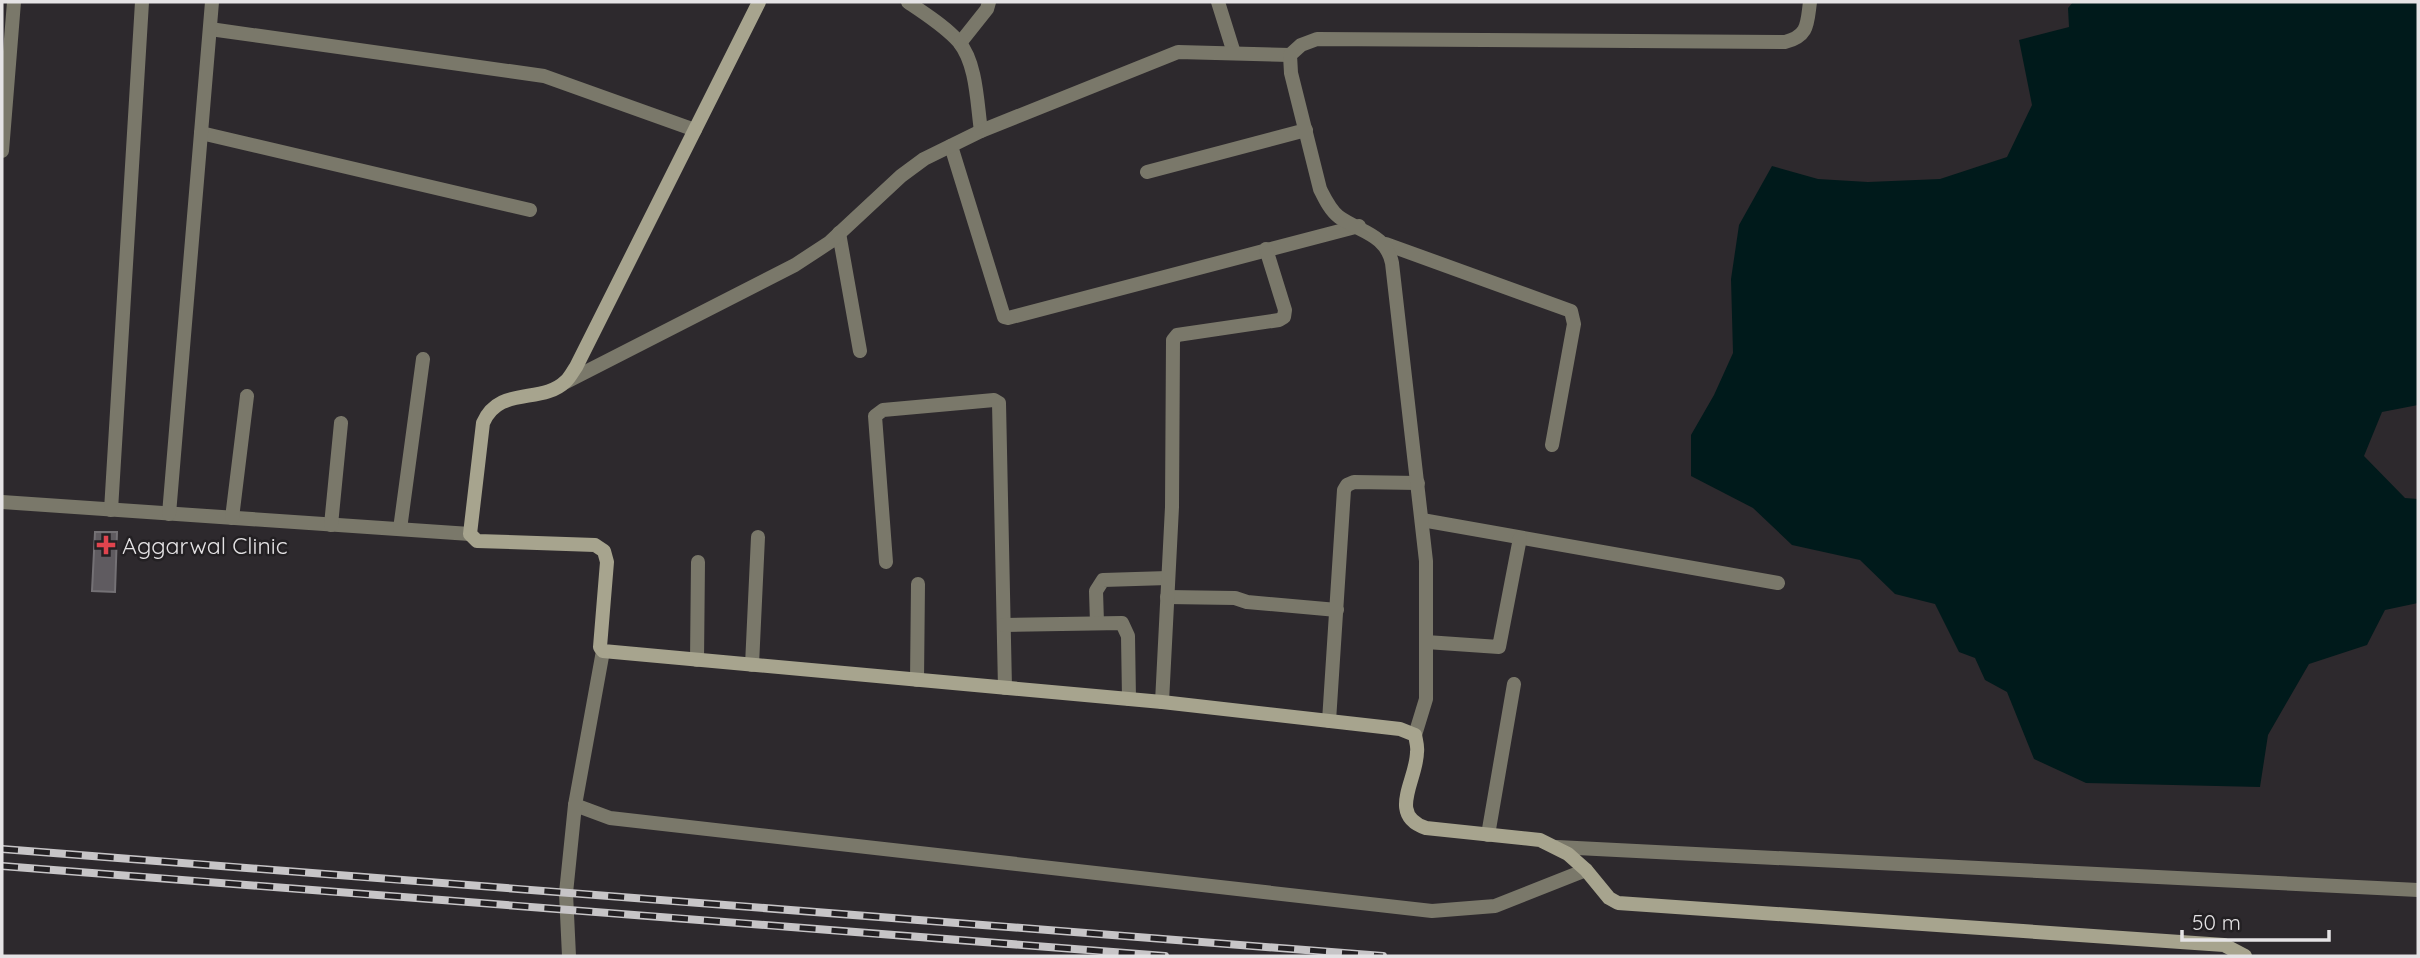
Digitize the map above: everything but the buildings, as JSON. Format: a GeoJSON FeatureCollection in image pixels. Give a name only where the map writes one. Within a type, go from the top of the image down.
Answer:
{"type":"FeatureCollection","features":[{"type":"Feature","properties":{"kind":"main road"},"geometry":{"type":"LineString","coordinates":[[760,2],[576,367],[566,382],[551,390],[499,402],[488,412],[483,423],[470,534],[477,541],[595,545],[604,551],[607,562],[600,647],[603,651],[1162,702],[1400,729],[1415,736],[1418,752],[1405,804],[1408,816],[1414,824],[1426,828],[1540,840],[1557,847],[1586,870],[1609,898],[1618,903],[2224,945],[2245,956]]}},
{"type":"Feature","properties":{"kind":"street"},"geometry":{"type":"LineString","coordinates":[[2,151],[14,2]]}},
{"type":"Feature","properties":{"kind":"street"},"geometry":{"type":"LineString","coordinates":[[111,510],[142,2]]}},
{"type":"Feature","properties":{"kind":"street"},"geometry":{"type":"LineString","coordinates":[[169,514],[212,2]]}},
{"type":"Feature","properties":{"kind":"street"},"geometry":{"type":"LineString","coordinates":[[908,2],[950,33],[965,51],[972,75],[981,131]]}},
{"type":"Feature","properties":{"kind":"street"},"geometry":{"type":"LineString","coordinates":[[960,43],[988,9],[989,2]]}},
{"type":"Feature","properties":{"kind":"street"},"geometry":{"type":"LineString","coordinates":[[1218,2],[1234,54]]}},
{"type":"Feature","properties":{"kind":"street"},"geometry":{"type":"LineString","coordinates":[[566,382],[786,270],[815,252],[924,159],[981,131],[1166,56],[1191,51],[1290,55],[1301,44],[1317,40],[1785,42],[1797,39],[1807,28],[1810,2]]}},
{"type":"Feature","properties":{"kind":"street"},"geometry":{"type":"LineString","coordinates":[[210,29],[544,76],[695,130]]}},
{"type":"Feature","properties":{"kind":"street"},"geometry":{"type":"LineString","coordinates":[[1290,55],[1291,73],[1320,189],[1325,201],[1342,218],[1386,244],[1571,311],[1574,324],[1552,445]]}},
{"type":"Feature","properties":{"kind":"street"},"geometry":{"type":"LineString","coordinates":[[1147,172],[1306,130]]}},
{"type":"Feature","properties":{"kind":"street"},"geometry":{"type":"LineString","coordinates":[[201,133],[530,209]]}},
{"type":"Feature","properties":{"kind":"street"},"geometry":{"type":"LineString","coordinates":[[951,145],[1001,313],[1008,318],[1359,226]]}},
{"type":"Feature","properties":{"kind":"street"},"geometry":{"type":"LineString","coordinates":[[839,233],[860,351]]}},
{"type":"Feature","properties":{"kind":"street"},"geometry":{"type":"LineString","coordinates":[[1386,244],[1392,263],[1426,561],[1426,699],[1415,736]]}},
{"type":"Feature","properties":{"kind":"street"},"geometry":{"type":"LineString","coordinates":[[1162,702],[1172,507],[1172,340],[1177,335],[1279,320],[1284,317],[1285,310],[1266,249]]}},
{"type":"Feature","properties":{"kind":"street"},"geometry":{"type":"LineString","coordinates":[[400,529],[423,359]]}},
{"type":"Feature","properties":{"kind":"street"},"geometry":{"type":"LineString","coordinates":[[232,518],[247,396]]}},
{"type":"Feature","properties":{"kind":"street"},"geometry":{"type":"LineString","coordinates":[[886,562],[876,416],[878,412],[994,400],[999,403],[1005,688]]}},
{"type":"Feature","properties":{"kind":"street"},"geometry":{"type":"LineString","coordinates":[[331,525],[341,423]]}},
{"type":"Feature","properties":{"kind":"street"},"geometry":{"type":"LineString","coordinates":[[1329,721],[1345,487],[1354,482],[1418,484]]}},
{"type":"Feature","properties":{"kind":"street"},"geometry":{"type":"LineString","coordinates":[[2,502],[470,534]]}},
{"type":"Feature","properties":{"kind":"street"},"geometry":{"type":"LineString","coordinates":[[1422,520],[1777,583]]}},
{"type":"Feature","properties":{"kind":"street"},"geometry":{"type":"LineString","coordinates":[[752,665],[758,537]]}},
{"type":"Feature","properties":{"kind":"street"},"geometry":{"type":"LineString","coordinates":[[1426,642],[1499,647],[1520,538]]}},
{"type":"Feature","properties":{"kind":"street"},"geometry":{"type":"LineString","coordinates":[[697,660],[698,562]]}},
{"type":"Feature","properties":{"kind":"street"},"geometry":{"type":"LineString","coordinates":[[1097,623],[1096,591],[1103,580],[1168,578]]}},
{"type":"Feature","properties":{"kind":"street"},"geometry":{"type":"LineString","coordinates":[[917,680],[918,584]]}},
{"type":"Feature","properties":{"kind":"street"},"geometry":{"type":"LineString","coordinates":[[1167,597],[1235,598],[1247,602],[1337,610]]}},
{"type":"Feature","properties":{"kind":"street"},"geometry":{"type":"LineString","coordinates":[[1004,625],[1122,623],[1128,636],[1129,699]]}},
{"type":"Feature","properties":{"kind":"street"},"geometry":{"type":"LineString","coordinates":[[569,956],[566,893],[575,806],[603,651]]}},
{"type":"Feature","properties":{"kind":"street"},"geometry":{"type":"LineString","coordinates":[[1488,835],[1514,684]]}},
{"type":"Feature","properties":{"kind":"street"},"geometry":{"type":"LineString","coordinates":[[575,806],[610,818],[1432,911],[1495,906],[1586,870]]}},
{"type":"Feature","properties":{"kind":"street"},"geometry":{"type":"LineString","coordinates":[[1557,847],[2418,890]]}},
{"type":"Feature","properties":{"kind":"water"},"geometry":{"type":"Polygon","coordinates":[[[2073,2],[2418,2],[2418,405],[2382,412],[2364,456],[2405,498],[2418,499],[2418,603],[2385,610],[2367,645],[2309,664],[2268,735],[2260,787],[2086,783],[2034,759],[2007,692],[1985,680],[1975,658],[1959,652],[1935,604],[1895,594],[1860,560],[1792,545],[1753,508],[1691,476],[1691,435],[1714,395],[1733,353],[1731,279],[1739,225],[1772,166],[1818,179],[1868,182],[1940,179],[2007,157],[2032,105],[2019,40],[2069,27],[2068,8],[2073,2]]]}},
{"type":"Feature","properties":{"kind":"railway"},"geometry":{"type":"LineString","coordinates":[[2,849],[1383,956]]}},
{"type":"Feature","properties":{"kind":"railway"},"geometry":{"type":"LineString","coordinates":[[2,866],[1165,956]]}},
{"type":"Feature","properties":{"kind":"place","name":"Aggarwal Clinic"},"geometry":{"type":"Point","coordinates":[106,545]}}]}
